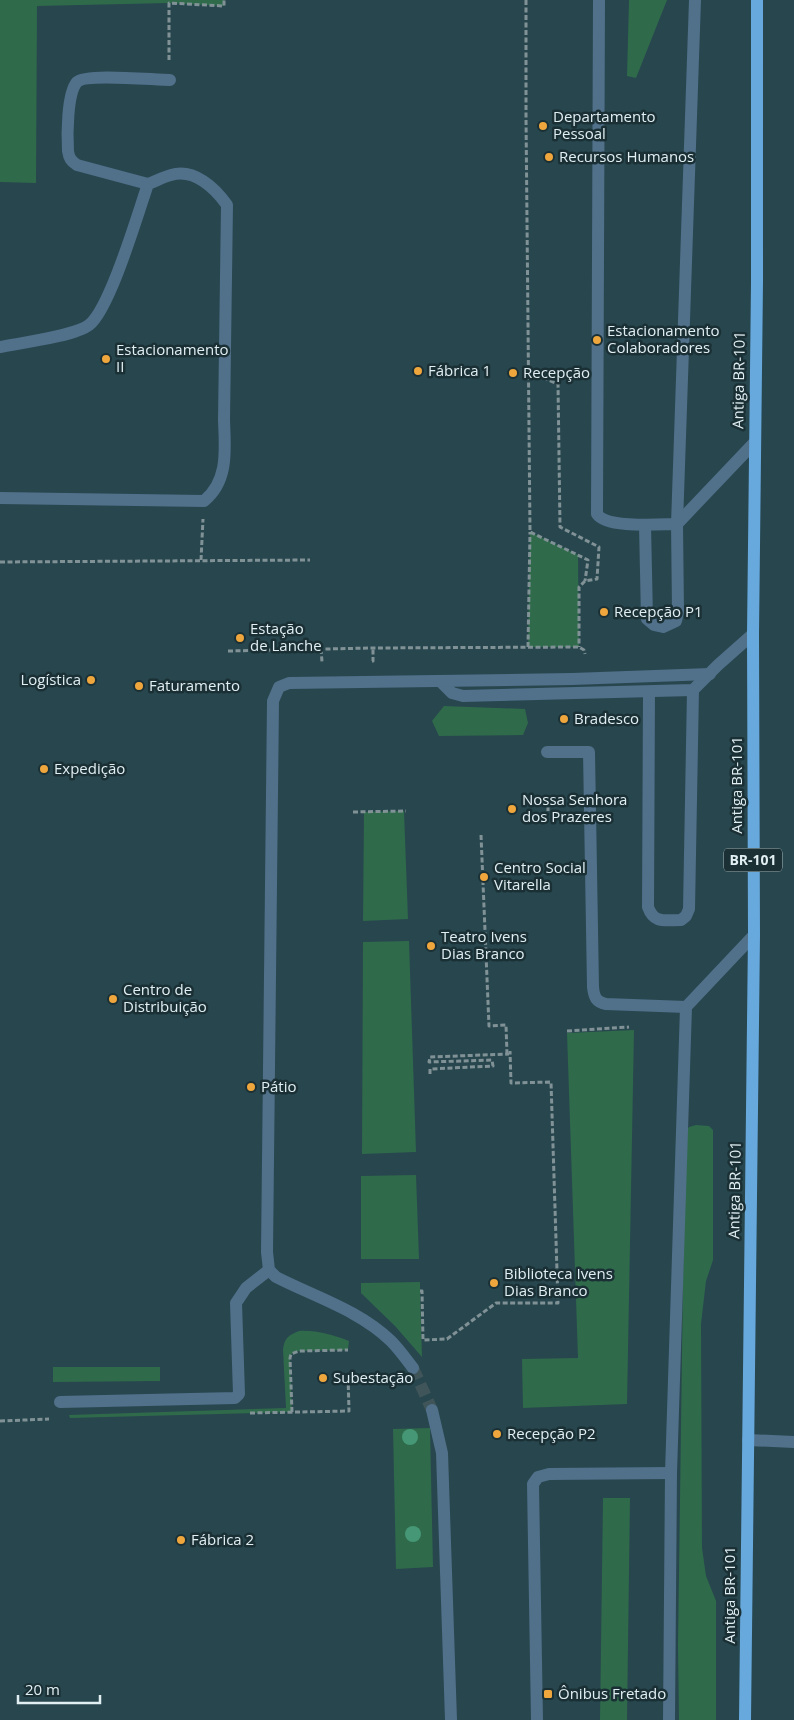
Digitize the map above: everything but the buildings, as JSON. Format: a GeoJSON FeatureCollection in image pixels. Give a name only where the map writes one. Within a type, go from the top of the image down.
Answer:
{"type":"FeatureCollection","features":[{"type":"Feature","properties":{"kind":"main road","name":"Antiga BR-101"},"geometry":{"type":"LineString","coordinates":[[745,1720],[754,935],[753,634],[757,282],[757,0]]}},
{"type":"Feature","properties":{"kind":"lane"},"geometry":{"type":"LineString","coordinates":[[599,0],[597,512],[599,517],[632,526],[677,524],[755,442]]}},
{"type":"Feature","properties":{"kind":"lane"},"geometry":{"type":"LineString","coordinates":[[645,525],[647,619],[654,625],[663,628],[676,621],[678,611],[677,524],[696,0]]}},
{"type":"Feature","properties":{"kind":"lane"},"geometry":{"type":"LineString","coordinates":[[0,498],[204,501],[212,495],[224,469],[227,205],[209,184],[193,176],[173,174],[148,184],[77,165],[69,158],[68,151],[71,99],[77,82],[82,79],[100,78],[170,80]]}},
{"type":"Feature","properties":{"kind":"lane"},"geometry":{"type":"LineString","coordinates":[[0,347],[62,335],[88,326],[93,321],[116,276],[148,184]]}},
{"type":"Feature","properties":{"kind":"lane"},"geometry":{"type":"LineString","coordinates":[[440,681],[452,693],[463,696],[693,690],[753,634]]}},
{"type":"Feature","properties":{"kind":"lane"},"geometry":{"type":"LineString","coordinates":[[413,1368],[392,1342],[373,1326],[337,1304],[276,1277],[269,1270],[267,1252],[273,701],[279,687],[290,683],[572,679],[710,674]]}},
{"type":"Feature","properties":{"kind":"lane"},"geometry":{"type":"LineString","coordinates":[[649,692],[648,907],[651,915],[657,920],[681,920],[686,916],[689,908],[693,690]]}},
{"type":"Feature","properties":{"kind":"lane"},"geometry":{"type":"LineString","coordinates":[[547,752],[589,752],[593,987],[595,998],[606,1004],[686,1007]]}},
{"type":"Feature","properties":{"kind":"lane"},"geometry":{"type":"LineString","coordinates":[[669,1720],[671,1473],[686,1007],[754,935]]}},
{"type":"Feature","properties":{"kind":"lane"},"geometry":{"type":"LineString","coordinates":[[60,1402],[235,1398],[239,1394],[236,1303],[246,1288],[269,1270]]}},
{"type":"Feature","properties":{"kind":"lane"},"geometry":{"type":"LineString","coordinates":[[432,1410],[442,1453],[451,1720]]}},
{"type":"Feature","properties":{"kind":"lane"},"geometry":{"type":"LineString","coordinates":[[748,1440],[794,1442]]}},
{"type":"Feature","properties":{"kind":"lane"},"geometry":{"type":"LineString","coordinates":[[537,1720],[533,1484],[538,1477],[549,1474],[671,1473]]}},
{"type":"Feature","properties":{"kind":"path"},"geometry":{"type":"LineString","coordinates":[[170,80],[169,3],[224,6],[224,0]]}},
{"type":"Feature","properties":{"kind":"path"},"geometry":{"type":"LineString","coordinates":[[526,0],[530,532],[528,647]]}},
{"type":"Feature","properties":{"kind":"path"},"geometry":{"type":"LineString","coordinates":[[529,372],[558,384],[560,527],[599,547],[597,579],[585,581],[579,587],[579,647]]}},
{"type":"Feature","properties":{"kind":"path"},"geometry":{"type":"LineString","coordinates":[[201,560],[204,501]]}},
{"type":"Feature","properties":{"kind":"path"},"geometry":{"type":"LineString","coordinates":[[530,532],[588,560],[585,581]]}},
{"type":"Feature","properties":{"kind":"path"},"geometry":{"type":"LineString","coordinates":[[0,562],[310,560]]}},
{"type":"Feature","properties":{"kind":"path"},"geometry":{"type":"LineString","coordinates":[[228,652],[373,648],[579,647],[584,650],[585,654]]}},
{"type":"Feature","properties":{"kind":"path"},"geometry":{"type":"LineString","coordinates":[[364,661],[374,661],[373,648]]}},
{"type":"Feature","properties":{"kind":"path"},"geometry":{"type":"LineString","coordinates":[[548,800],[548,811]]}},
{"type":"Feature","properties":{"kind":"path"},"geometry":{"type":"LineString","coordinates":[[353,812],[406,811]]}},
{"type":"Feature","properties":{"kind":"path"},"geometry":{"type":"LineString","coordinates":[[420,1291],[422,1291],[423,1340],[447,1339],[496,1303],[558,1303],[551,1082],[511,1083],[506,1025],[489,1026],[481,835]]}},
{"type":"Feature","properties":{"kind":"path"},"geometry":{"type":"LineString","coordinates":[[567,1031],[632,1027]]}},
{"type":"Feature","properties":{"kind":"path"},"geometry":{"type":"LineString","coordinates":[[430,1074],[430,1069],[492,1066],[492,1060],[429,1062],[430,1057],[509,1052]]}},
{"type":"Feature","properties":{"kind":"path"},"geometry":{"type":"LineString","coordinates":[[292,1412],[291,1354],[299,1351],[348,1350]]}},
{"type":"Feature","properties":{"kind":"shaded area"},"geometry":{"type":"Polygon","coordinates":[[[0,0],[794,0],[794,1720],[0,1720],[0,0]]]}},
{"type":"Feature","properties":{"kind":"green space"},"geometry":{"type":"Polygon","coordinates":[[[0,0],[224,0],[224,6],[169,3],[37,6],[36,183],[0,182],[0,0]]]}},
{"type":"Feature","properties":{"kind":"green space"},"geometry":{"type":"Polygon","coordinates":[[[629,0],[667,0],[636,78],[627,76],[629,0]]]}},
{"type":"Feature","properties":{"kind":"green space"},"geometry":{"type":"Polygon","coordinates":[[[530,532],[578,555],[579,647],[528,647],[530,532]]]}},
{"type":"Feature","properties":{"kind":"green space"},"geometry":{"type":"Polygon","coordinates":[[[444,706],[525,709],[528,723],[523,735],[439,736],[432,721],[444,706]]]}},
{"type":"Feature","properties":{"kind":"green space"},"geometry":{"type":"Polygon","coordinates":[[[404,811],[408,919],[363,921],[364,812],[404,811]]]}},
{"type":"Feature","properties":{"kind":"green space"},"geometry":{"type":"Polygon","coordinates":[[[409,941],[416,1152],[362,1154],[363,942],[409,941]]]}},
{"type":"Feature","properties":{"kind":"green space"},"geometry":{"type":"Polygon","coordinates":[[[634,1030],[627,1404],[523,1408],[522,1359],[578,1358],[567,1033],[634,1030]]]}},
{"type":"Feature","properties":{"kind":"green space"},"geometry":{"type":"Polygon","coordinates":[[[696,1125],[709,1126],[713,1130],[713,1260],[706,1281],[701,1324],[702,1548],[706,1576],[716,1601],[716,1720],[679,1720],[678,1646],[685,1133],[689,1127],[696,1125]]]}},
{"type":"Feature","properties":{"kind":"green space"},"geometry":{"type":"Polygon","coordinates":[[[416,1175],[419,1259],[361,1259],[361,1176],[416,1175]]]}},
{"type":"Feature","properties":{"kind":"green space"},"geometry":{"type":"Polygon","coordinates":[[[420,1282],[422,1357],[395,1326],[361,1293],[361,1283],[420,1282]]]}},
{"type":"Feature","properties":{"kind":"green space"},"geometry":{"type":"Polygon","coordinates":[[[299,1331],[324,1333],[349,1341],[348,1350],[299,1351],[291,1354],[292,1412],[70,1418],[69,1415],[286,1408],[283,1350],[288,1338],[299,1331]]]}},
{"type":"Feature","properties":{"kind":"green space"},"geometry":{"type":"Polygon","coordinates":[[[53,1367],[160,1367],[160,1381],[53,1382],[53,1367]]]}},
{"type":"Feature","properties":{"kind":"green space"},"geometry":{"type":"Polygon","coordinates":[[[430,1428],[433,1567],[396,1569],[393,1429],[430,1428]]]}},
{"type":"Feature","properties":{"kind":"green space"},"geometry":{"type":"Polygon","coordinates":[[[603,1498],[630,1498],[627,1720],[600,1720],[603,1498]]]}},
{"type":"Feature","properties":{"kind":"tunnel"},"geometry":{"type":"LineString","coordinates":[[413,1368],[432,1410]]}},
{"type":"Feature","properties":{"kind":"place","name":"Departamento Pessoal"},"geometry":{"type":"Point","coordinates":[543,126]}},
{"type":"Feature","properties":{"kind":"place","name":"Recursos Humanos"},"geometry":{"type":"Point","coordinates":[549,157]}},
{"type":"Feature","properties":{"kind":"place","name":"Estacionamento Colaboradores"},"geometry":{"type":"Point","coordinates":[597,340]}},
{"type":"Feature","properties":{"kind":"place","name":"Estacionamento II"},"geometry":{"type":"Point","coordinates":[106,359]}},
{"type":"Feature","properties":{"kind":"place","name":"Fábrica 1"},"geometry":{"type":"Point","coordinates":[418,371]}},
{"type":"Feature","properties":{"kind":"place","name":"Recepção"},"geometry":{"type":"Point","coordinates":[513,373]}},
{"type":"Feature","properties":{"kind":"place","name":"Recepção P1"},"geometry":{"type":"Point","coordinates":[604,612]}},
{"type":"Feature","properties":{"kind":"place","name":"Estação de Lanche"},"geometry":{"type":"Point","coordinates":[240,638]}},
{"type":"Feature","properties":{"kind":"place","name":"Logística"},"geometry":{"type":"Point","coordinates":[91,680]}},
{"type":"Feature","properties":{"kind":"place","name":"Faturamento"},"geometry":{"type":"Point","coordinates":[139,686]}},
{"type":"Feature","properties":{"kind":"place","name":"Bradesco"},"geometry":{"type":"Point","coordinates":[564,719]}},
{"type":"Feature","properties":{"kind":"place","name":"Expedição"},"geometry":{"type":"Point","coordinates":[44,769]}},
{"type":"Feature","properties":{"kind":"place","name":"Nossa Senhora dos Prazeres"},"geometry":{"type":"Point","coordinates":[512,809]}},
{"type":"Feature","properties":{"kind":"place","name":"Centro Social Vitarella"},"geometry":{"type":"Point","coordinates":[484,877]}},
{"type":"Feature","properties":{"kind":"place","name":"Teatro Ivens Dias Branco"},"geometry":{"type":"Point","coordinates":[431,946]}},
{"type":"Feature","properties":{"kind":"place","name":"Centro de Distribuição"},"geometry":{"type":"Point","coordinates":[113,999]}},
{"type":"Feature","properties":{"kind":"place","name":"Pátio"},"geometry":{"type":"Point","coordinates":[251,1087]}},
{"type":"Feature","properties":{"kind":"place","name":"Biblioteca Ivens Dias Branco"},"geometry":{"type":"Point","coordinates":[494,1283]}},
{"type":"Feature","properties":{"kind":"place","name":"Subestação"},"geometry":{"type":"Point","coordinates":[323,1378]}},
{"type":"Feature","properties":{"kind":"place","name":"Recepção P2"},"geometry":{"type":"Point","coordinates":[497,1434]}},
{"type":"Feature","properties":{"kind":"place","name":"Fábrica 2"},"geometry":{"type":"Point","coordinates":[181,1540]}},
{"type":"Feature","properties":{"kind":"place","name":"Ônibus Fretado"},"geometry":{"type":"Point","coordinates":[548,1694]}}]}
